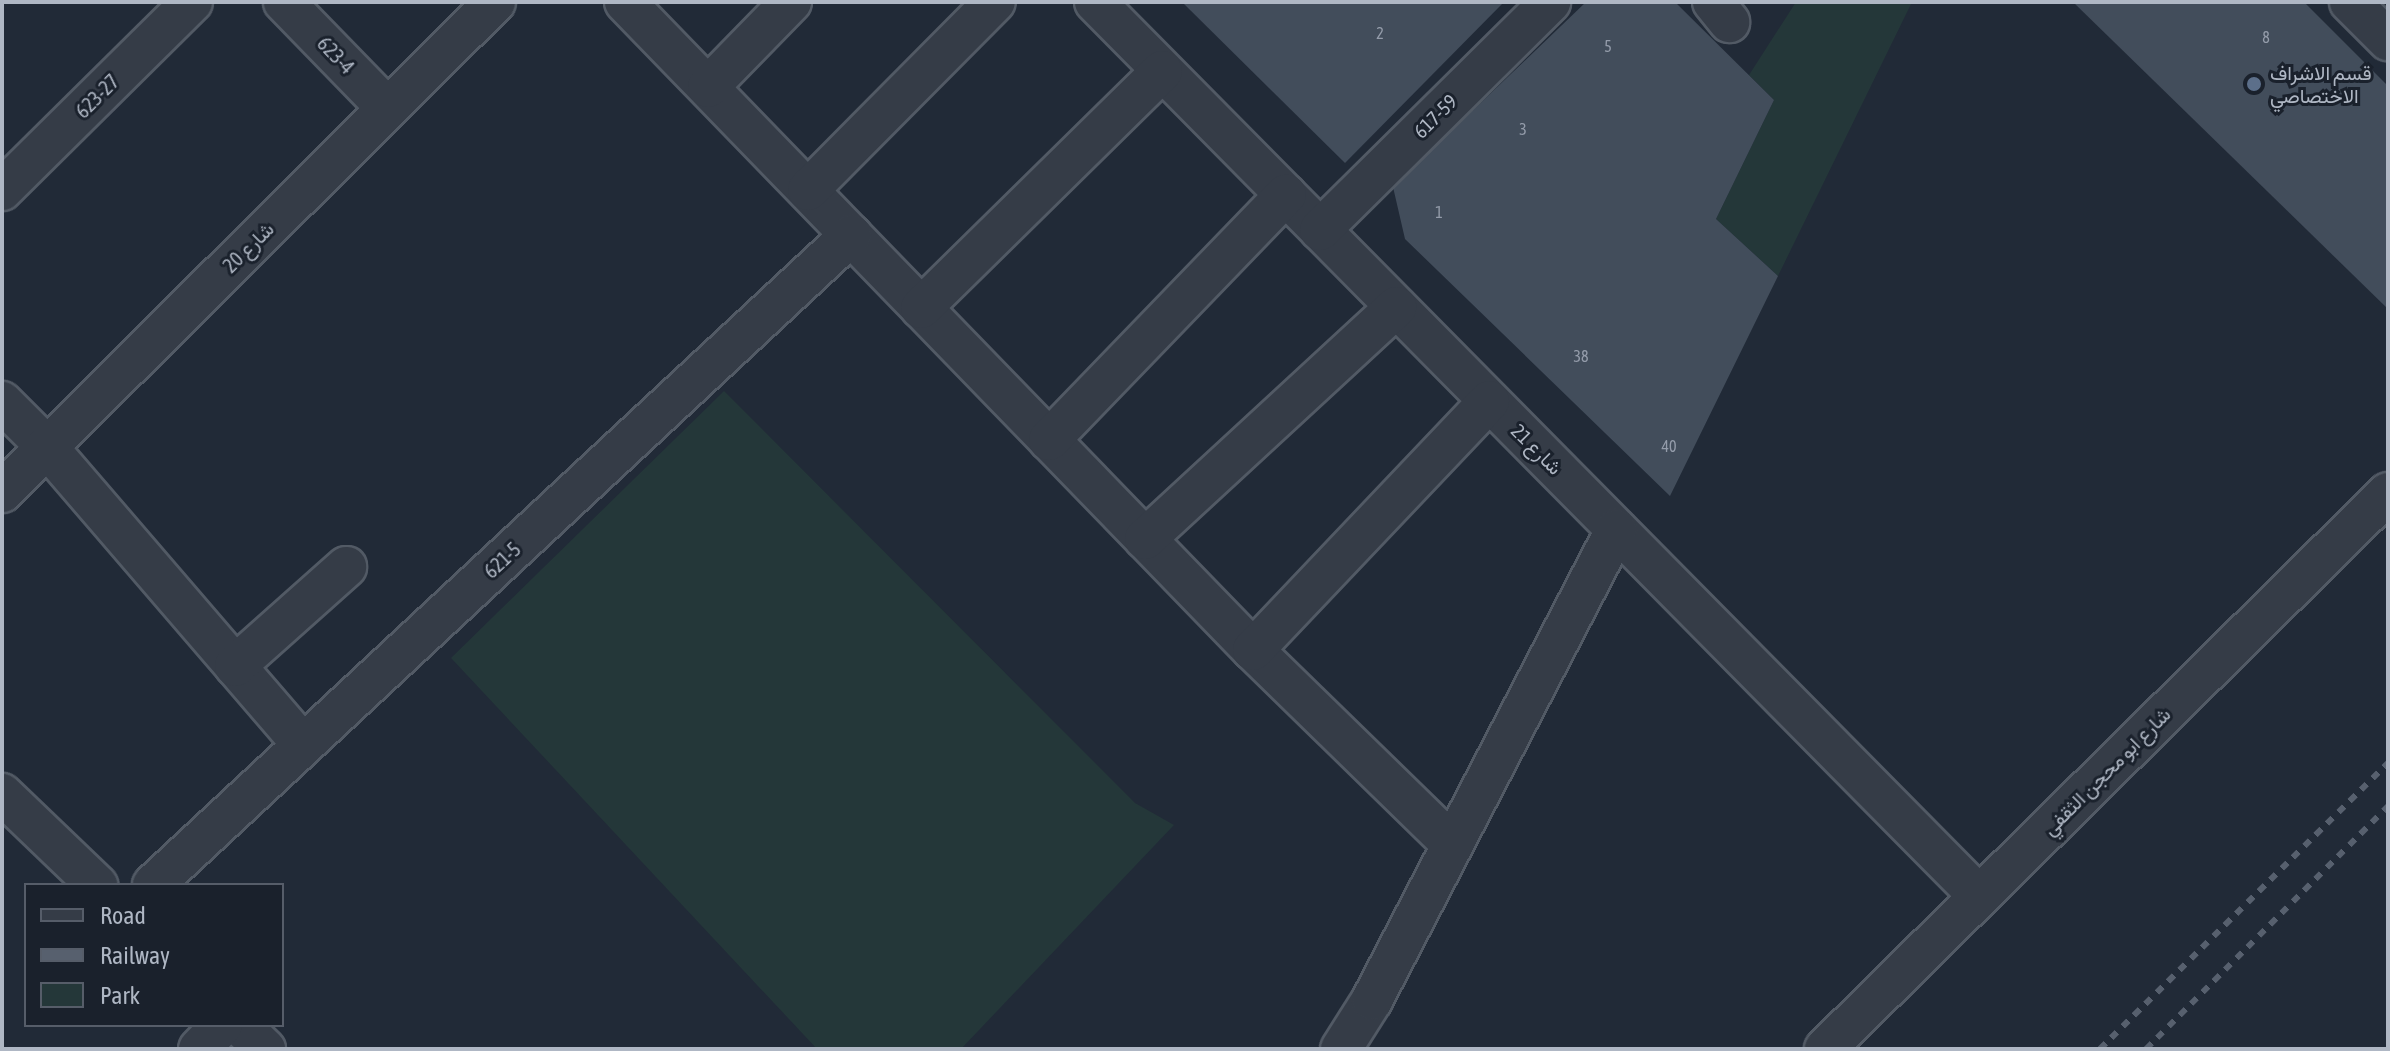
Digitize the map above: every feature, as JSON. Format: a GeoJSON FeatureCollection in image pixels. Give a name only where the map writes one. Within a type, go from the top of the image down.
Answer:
{"type":"FeatureCollection","features":[{"type":"Feature","properties":{"kind":"street","name":"623-27"},"geometry":{"type":"LineString","coordinates":[[2,190],[192,2]]}},
{"type":"Feature","properties":{"kind":"street","name":"623-4"},"geometry":{"type":"LineString","coordinates":[[284,2],[387,108]]}},
{"type":"Feature","properties":{"kind":"street","name":"شارع 20"},"geometry":{"type":"LineString","coordinates":[[2,492],[495,2]]}},
{"type":"Feature","properties":{"kind":"street"},"geometry":{"type":"LineString","coordinates":[[625,2],[1253,650],[1452,844]]}},
{"type":"Feature","properties":{"kind":"street"},"geometry":{"type":"LineString","coordinates":[[708,87],[791,2]]}},
{"type":"Feature","properties":{"kind":"street"},"geometry":{"type":"LineString","coordinates":[[808,190],[995,2]]}},
{"type":"Feature","properties":{"kind":"street","name":"شارع 21"},"geometry":{"type":"LineString","coordinates":[[1095,2],[1979,896]]}},
{"type":"Feature","properties":{"kind":"street","name":"617-59"},"geometry":{"type":"LineString","coordinates":[[1320,230],[1550,2]]}},
{"type":"Feature","properties":{"kind":"street"},"geometry":{"type":"LineString","coordinates":[[2350,2],[2388,40]]}},
{"type":"Feature","properties":{"kind":"street"},"geometry":{"type":"LineString","coordinates":[[921,308],[1162,71]]}},
{"type":"Feature","properties":{"kind":"street"},"geometry":{"type":"LineString","coordinates":[[1049,440],[1286,195]]}},
{"type":"Feature","properties":{"kind":"street","name":"621-5"},"geometry":{"type":"LineString","coordinates":[[155,883],[851,235]]}},
{"type":"Feature","properties":{"kind":"street"},"geometry":{"type":"LineString","coordinates":[[1145,539],[1396,307]]}},
{"type":"Feature","properties":{"kind":"street"},"geometry":{"type":"LineString","coordinates":[[1253,650],[1489,401]]}},
{"type":"Feature","properties":{"kind":"street"},"geometry":{"type":"LineString","coordinates":[[2,402],[47,447],[303,745]]}},
{"type":"Feature","properties":{"kind":"street","name":"شارع ابو محجن الثقفي"},"geometry":{"type":"LineString","coordinates":[[1825,1049],[2388,493]]}},
{"type":"Feature","properties":{"kind":"street"},"geometry":{"type":"LineString","coordinates":[[1341,1049],[1372,1000],[1616,530]]}},
{"type":"Feature","properties":{"kind":"street"},"geometry":{"type":"LineString","coordinates":[[235,666],[346,567]]}},
{"type":"Feature","properties":{"kind":"street"},"geometry":{"type":"LineString","coordinates":[[2,794],[95,883]]}},
{"type":"Feature","properties":{"kind":"street"},"geometry":{"type":"LineString","coordinates":[[199,1049],[220,1027]]}},
{"type":"Feature","properties":{"kind":"street"},"geometry":{"type":"LineString","coordinates":[[242,1027],[265,1049]]}},
{"type":"Feature","properties":{"kind":"green space"},"geometry":{"type":"Polygon","coordinates":[[[1796,2],[1912,2],[1778,276],[1716,219],[1774,100],[1749,75],[1796,2]]]}},
{"type":"Feature","properties":{"kind":"green space"},"geometry":{"type":"Polygon","coordinates":[[[724,391],[1135,803],[1174,825],[961,1049],[817,1049],[451,658],[724,391]]]}},
{"type":"Feature","properties":{"kind":"building"},"geometry":{"type":"Polygon","coordinates":[[[1182,2],[1504,2],[1345,163],[1182,2]]]}},
{"type":"Feature","properties":{"kind":"building"},"geometry":{"type":"Polygon","coordinates":[[[1586,2],[1675,2],[1774,100],[1716,219],[1778,276],[1670,496],[1405,239],[1393,187],[1586,2]]]}},
{"type":"Feature","properties":{"kind":"building"},"geometry":{"type":"Polygon","coordinates":[[[2073,2],[2304,2],[2388,86],[2388,309],[2073,2]]]}},
{"type":"Feature","properties":{"kind":"railway"},"geometry":{"type":"LineString","coordinates":[[2100,1049],[2388,763]]}},
{"type":"Feature","properties":{"kind":"railway"},"geometry":{"type":"LineString","coordinates":[[2146,1049],[2388,806]]}},
{"type":"Feature","properties":{"kind":"place","name":"قسم الاشراف الاختصاصي"},"geometry":{"type":"Point","coordinates":[2254,84]}}]}
